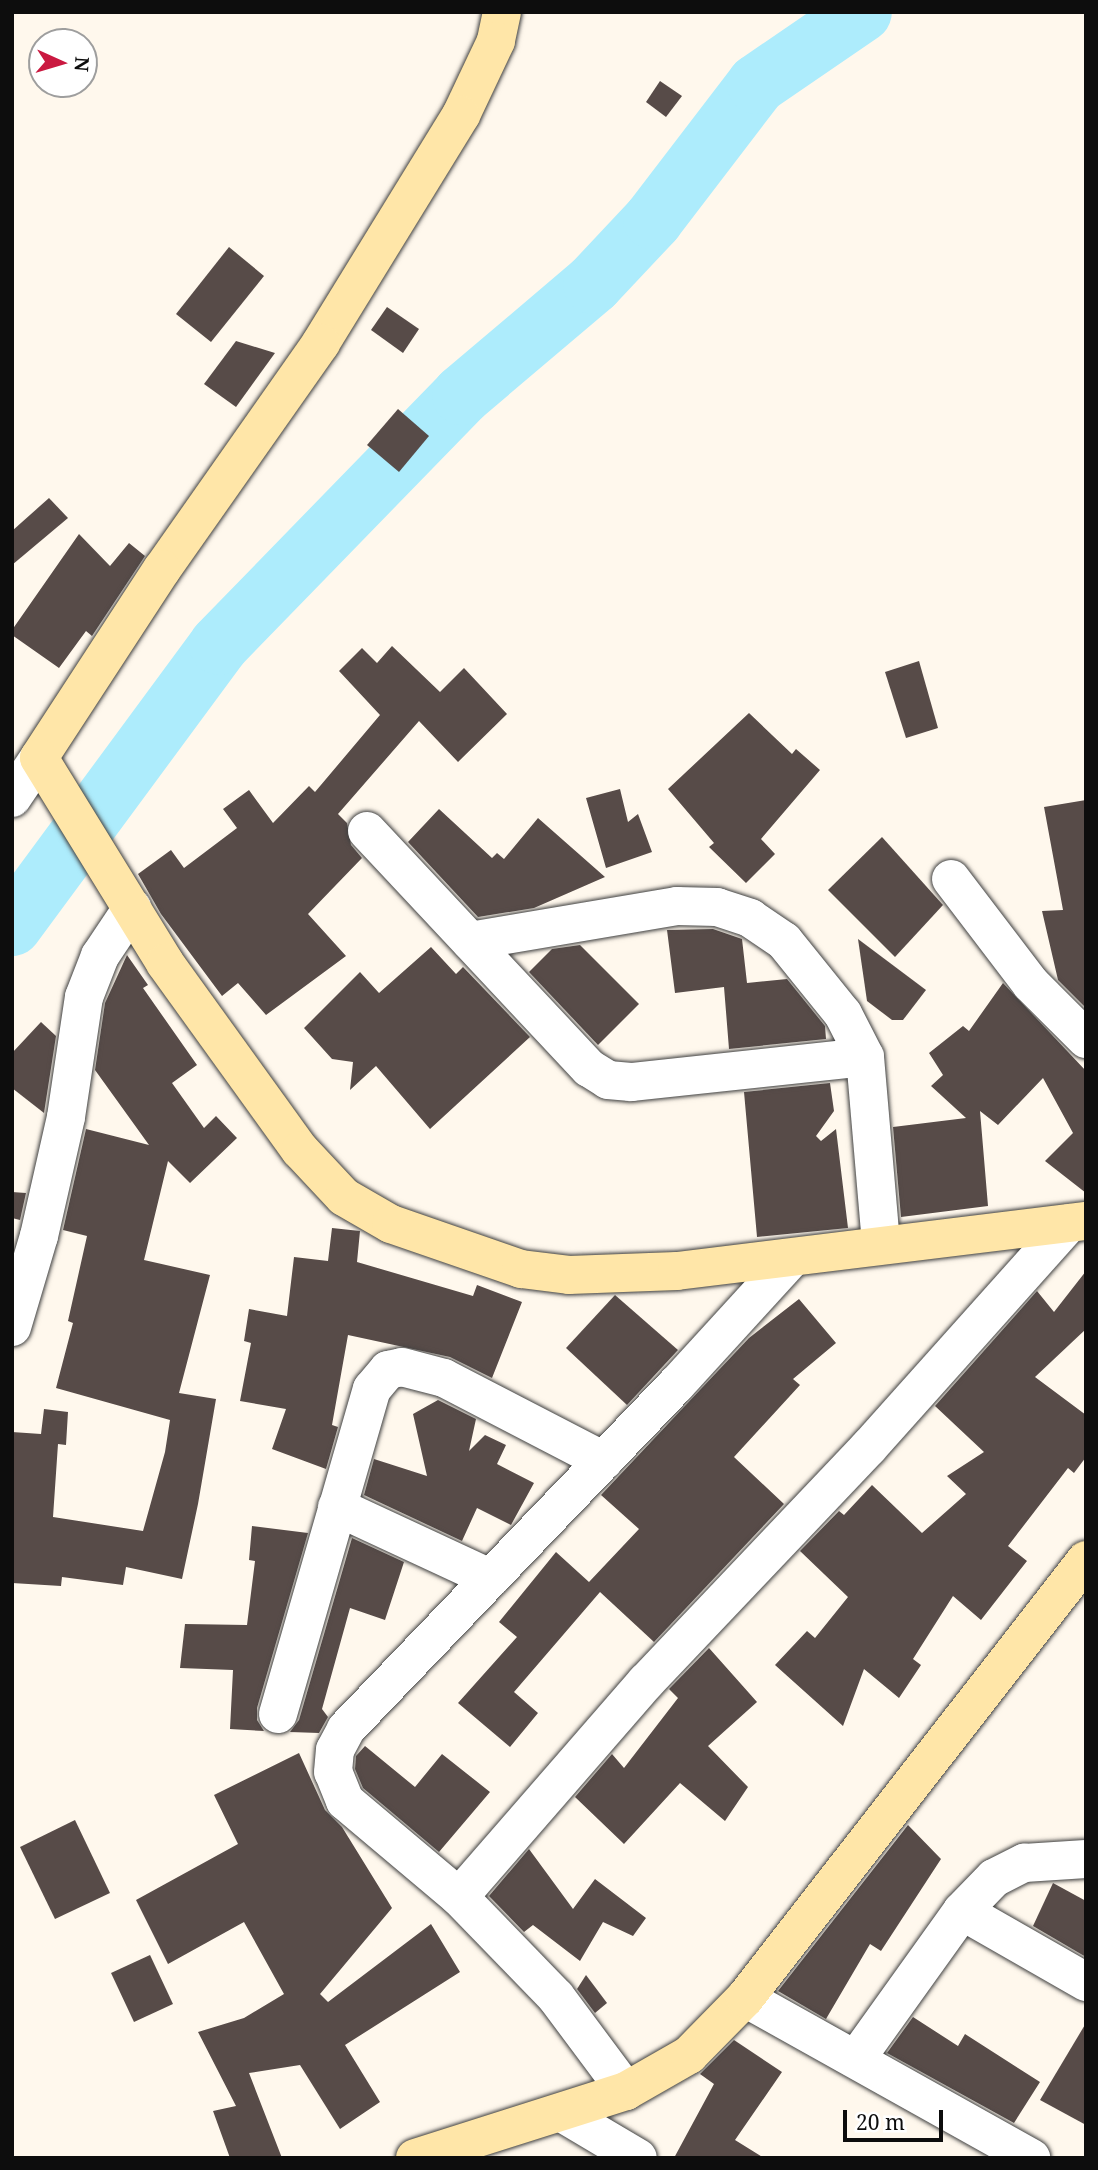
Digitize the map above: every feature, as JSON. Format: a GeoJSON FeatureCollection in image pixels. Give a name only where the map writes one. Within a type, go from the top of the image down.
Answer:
{"type":"FeatureCollection","features":[{"type":"Feature","properties":{"kind":"main road"},"geometry":{"type":"LineString","coordinates":[[502,12],[496,41],[461,115],[321,344],[162,569],[39,758],[104,858],[165,963],[300,1150],[344,1197],[391,1224],[521,1269],[569,1275],[677,1271],[1077,1222]]}},
{"type":"Feature","properties":{"kind":"main road"},"geometry":{"type":"LineString","coordinates":[[415,2158],[626,2091],[689,2056],[745,1998],[1086,1560]]}},
{"type":"Feature","properties":{"kind":"street"},"geometry":{"type":"LineString","coordinates":[[12,798],[39,758]]}},
{"type":"Feature","properties":{"kind":"street"},"geometry":{"type":"LineString","coordinates":[[367,831],[589,1068],[608,1080],[631,1082],[865,1057]]}},
{"type":"Feature","properties":{"kind":"street"},"geometry":{"type":"LineString","coordinates":[[951,879],[1031,984],[1086,1039]]}},
{"type":"Feature","properties":{"kind":"street"},"geometry":{"type":"LineString","coordinates":[[470,940],[677,906],[717,907],[750,918],[785,941],[843,1014],[865,1057],[881,1245]]}},
{"type":"Feature","properties":{"kind":"street"},"geometry":{"type":"LineString","coordinates":[[12,1327],[39,1237],[66,1117],[84,997],[100,956],[132,908]]}},
{"type":"Feature","properties":{"kind":"street"},"geometry":{"type":"LineString","coordinates":[[459,1897],[646,1682],[1077,1222]]}},
{"type":"Feature","properties":{"kind":"street"},"geometry":{"type":"LineString","coordinates":[[626,2091],[556,1997],[459,1897],[345,1801],[333,1772],[335,1750],[346,1729],[604,1461],[791,1259]]}},
{"type":"Feature","properties":{"kind":"street"},"geometry":{"type":"LineString","coordinates":[[278,1714],[372,1390],[388,1370],[402,1367],[444,1378],[604,1461]]}},
{"type":"Feature","properties":{"kind":"street"},"geometry":{"type":"LineString","coordinates":[[337,1507],[490,1578]]}},
{"type":"Feature","properties":{"kind":"street"},"geometry":{"type":"LineString","coordinates":[[856,2059],[962,1911],[993,1878],[1024,1863],[1086,1859]]}},
{"type":"Feature","properties":{"kind":"street"},"geometry":{"type":"LineString","coordinates":[[962,1911],[1086,1982]]}},
{"type":"Feature","properties":{"kind":"street"},"geometry":{"type":"LineString","coordinates":[[745,1998],[1031,2158]]}},
{"type":"Feature","properties":{"kind":"street"},"geometry":{"type":"LineString","coordinates":[[562,2113],[638,2158]]}},
{"type":"Feature","properties":{"kind":"building"},"geometry":{"type":"Polygon","coordinates":[[[660,81],[682,96],[666,117],[646,102],[660,81]]]}},
{"type":"Feature","properties":{"kind":"building"},"geometry":{"type":"Polygon","coordinates":[[[229,247],[264,276],[211,342],[176,314],[229,247]]]}},
{"type":"Feature","properties":{"kind":"building"},"geometry":{"type":"Polygon","coordinates":[[[387,307],[419,329],[403,353],[371,330],[387,307]]]}},
{"type":"Feature","properties":{"kind":"building"},"geometry":{"type":"Polygon","coordinates":[[[236,341],[275,353],[236,407],[204,384],[236,341]]]}},
{"type":"Feature","properties":{"kind":"building"},"geometry":{"type":"Polygon","coordinates":[[[398,409],[429,436],[399,472],[367,445],[398,409]]]}},
{"type":"Feature","properties":{"kind":"building"},"geometry":{"type":"Polygon","coordinates":[[[49,498],[68,518],[12,565],[12,531],[49,498]]]}},
{"type":"Feature","properties":{"kind":"building"},"geometry":{"type":"Polygon","coordinates":[[[79,534],[110,566],[129,543],[145,556],[92,636],[86,631],[59,668],[12,635],[12,630],[79,534]]]}},
{"type":"Feature","properties":{"kind":"building"},"geometry":{"type":"Polygon","coordinates":[[[392,646],[440,692],[464,668],[507,714],[458,762],[419,721],[338,814],[347,823],[351,845],[362,858],[308,914],[346,956],[266,1015],[238,983],[222,996],[161,914],[138,874],[171,850],[184,868],[237,828],[223,809],[249,790],[273,823],[309,786],[315,792],[380,715],[339,671],[362,648],[377,663],[392,646]]]}},
{"type":"Feature","properties":{"kind":"building"},"geometry":{"type":"Polygon","coordinates":[[[919,661],[938,728],[906,738],[885,672],[919,661]]]}},
{"type":"Feature","properties":{"kind":"building"},"geometry":{"type":"Polygon","coordinates":[[[749,713],[792,754],[796,749],[820,770],[761,839],[775,854],[746,883],[709,847],[714,843],[668,789],[749,713]]]}},
{"type":"Feature","properties":{"kind":"building"},"geometry":{"type":"Polygon","coordinates":[[[620,789],[628,822],[638,814],[652,852],[606,868],[586,798],[620,789]]]}},
{"type":"Feature","properties":{"kind":"building"},"geometry":{"type":"Polygon","coordinates":[[[1086,800],[1086,1008],[1058,980],[1042,911],[1063,910],[1044,807],[1086,800]]]}},
{"type":"Feature","properties":{"kind":"building"},"geometry":{"type":"Polygon","coordinates":[[[439,809],[492,858],[497,853],[504,859],[538,818],[605,877],[534,908],[478,917],[408,842],[439,809]]]}},
{"type":"Feature","properties":{"kind":"building"},"geometry":{"type":"Polygon","coordinates":[[[882,837],[943,905],[895,957],[828,890],[882,837]]]}},
{"type":"Feature","properties":{"kind":"building"},"geometry":{"type":"Polygon","coordinates":[[[713,929],[742,939],[747,983],[787,979],[825,1026],[826,1039],[729,1049],[724,987],[675,993],[667,930],[713,929]]]}},
{"type":"Feature","properties":{"kind":"building"},"geometry":{"type":"Polygon","coordinates":[[[858,939],[926,990],[903,1020],[892,1020],[867,1001],[858,939]]]}},
{"type":"Feature","properties":{"kind":"building"},"geometry":{"type":"Polygon","coordinates":[[[580,945],[639,1004],[598,1045],[529,972],[552,949],[580,945]]]}},
{"type":"Feature","properties":{"kind":"building"},"geometry":{"type":"Polygon","coordinates":[[[431,947],[456,974],[463,967],[530,1037],[430,1129],[376,1066],[350,1090],[353,1062],[332,1059],[304,1028],[360,972],[379,993],[431,947]]]}},
{"type":"Feature","properties":{"kind":"building"},"geometry":{"type":"Polygon","coordinates":[[[127,955],[148,985],[143,988],[197,1065],[172,1083],[204,1128],[216,1116],[237,1138],[190,1183],[168,1161],[144,1260],[210,1275],[179,1393],[216,1399],[198,1504],[182,1579],[126,1567],[123,1585],[62,1577],[61,1586],[12,1583],[12,1432],[41,1434],[44,1409],[68,1412],[66,1445],[58,1444],[53,1517],[143,1531],[165,1452],[170,1420],[56,1388],[73,1323],[68,1321],[87,1236],[63,1230],[86,1129],[149,1145],[95,1070],[105,1003],[127,955]]]}},
{"type":"Feature","properties":{"kind":"building"},"geometry":{"type":"Polygon","coordinates":[[[1003,983],[1086,1071],[1086,1193],[1045,1161],[1073,1133],[1043,1078],[998,1125],[980,1111],[988,1206],[901,1217],[893,1127],[966,1118],[931,1086],[943,1075],[929,1053],[963,1026],[969,1031],[1003,983]]]}},
{"type":"Feature","properties":{"kind":"building"},"geometry":{"type":"Polygon","coordinates":[[[41,1022],[56,1036],[44,1113],[12,1088],[12,1053],[41,1022]]]}},
{"type":"Feature","properties":{"kind":"building"},"geometry":{"type":"Polygon","coordinates":[[[830,1083],[834,1111],[816,1136],[821,1141],[836,1129],[848,1228],[757,1237],[744,1092],[830,1083]]]}},
{"type":"Feature","properties":{"kind":"building"},"geometry":{"type":"Polygon","coordinates":[[[12,1192],[26,1193],[20,1220],[12,1218],[12,1192]]]}},
{"type":"Feature","properties":{"kind":"building"},"geometry":{"type":"Polygon","coordinates":[[[332,1228],[360,1231],[357,1262],[473,1296],[477,1285],[522,1302],[492,1378],[450,1357],[348,1335],[332,1425],[338,1427],[326,1469],[272,1449],[286,1409],[240,1401],[251,1343],[244,1341],[249,1309],[287,1316],[294,1257],[328,1261],[332,1228]]]}},
{"type":"Feature","properties":{"kind":"building"},"geometry":{"type":"Polygon","coordinates":[[[1086,1271],[1086,1329],[1035,1377],[1086,1415],[1086,1457],[1074,1473],[1068,1468],[1008,1546],[1027,1561],[981,1620],[953,1596],[913,1659],[921,1665],[899,1698],[864,1669],[843,1726],[775,1665],[807,1631],[815,1638],[848,1597],[800,1551],[839,1511],[844,1515],[872,1485],[922,1533],[966,1494],[947,1476],[984,1452],[935,1406],[1037,1291],[1054,1312],[1086,1271]]]}},
{"type":"Feature","properties":{"kind":"building"},"geometry":{"type":"Polygon","coordinates":[[[615,1295],[678,1350],[627,1405],[566,1348],[615,1295]]]}},
{"type":"Feature","properties":{"kind":"building"},"geometry":{"type":"Polygon","coordinates":[[[799,1299],[836,1343],[793,1379],[800,1385],[734,1457],[784,1504],[654,1642],[600,1592],[514,1692],[538,1713],[510,1747],[458,1703],[517,1637],[499,1622],[556,1552],[589,1582],[639,1529],[601,1495],[749,1338],[799,1299]]]}},
{"type":"Feature","properties":{"kind":"building"},"geometry":{"type":"Polygon","coordinates":[[[438,1400],[476,1419],[469,1451],[485,1435],[506,1445],[497,1464],[534,1483],[511,1525],[477,1508],[462,1541],[364,1495],[374,1459],[427,1476],[413,1414],[438,1400]]]}},
{"type":"Feature","properties":{"kind":"building"},"geometry":{"type":"Polygon","coordinates":[[[252,1526],[308,1533],[257,1708],[257,1720],[264,1731],[230,1729],[233,1670],[180,1668],[185,1624],[247,1625],[255,1561],[249,1560],[252,1526]]]}},
{"type":"Feature","properties":{"kind":"building"},"geometry":{"type":"Polygon","coordinates":[[[352,1538],[404,1562],[385,1620],[350,1608],[322,1709],[328,1717],[319,1733],[290,1732],[299,1720],[352,1538]]]}},
{"type":"Feature","properties":{"kind":"building"},"geometry":{"type":"Polygon","coordinates":[[[709,1648],[757,1702],[708,1746],[748,1787],[725,1821],[680,1783],[624,1844],[575,1797],[612,1754],[624,1768],[678,1698],[669,1689],[709,1648]]]}},
{"type":"Feature","properties":{"kind":"building"},"geometry":{"type":"Polygon","coordinates":[[[365,1746],[415,1787],[442,1754],[490,1792],[439,1852],[363,1788],[355,1769],[356,1756],[365,1746]]]}},
{"type":"Feature","properties":{"kind":"building"},"geometry":{"type":"Polygon","coordinates":[[[299,1753],[325,1810],[342,1827],[392,1908],[320,1994],[328,2002],[431,1924],[460,1972],[345,2045],[380,2102],[340,2129],[300,2065],[249,2073],[282,2158],[230,2158],[213,2111],[236,2106],[198,2032],[244,2018],[284,1994],[244,1922],[168,1964],[136,1900],[238,1844],[214,1795],[299,1753]]]}},
{"type":"Feature","properties":{"kind":"building"},"geometry":{"type":"Polygon","coordinates":[[[75,1820],[110,1893],[55,1919],[20,1847],[75,1820]]]}},
{"type":"Feature","properties":{"kind":"building"},"geometry":{"type":"Polygon","coordinates":[[[908,1825],[941,1859],[881,1951],[870,1944],[826,2019],[778,1991],[908,1825]]]}},
{"type":"Feature","properties":{"kind":"building"},"geometry":{"type":"Polygon","coordinates":[[[529,1849],[573,1909],[595,1879],[646,1918],[633,1936],[603,1922],[580,1961],[533,1925],[524,1932],[489,1896],[529,1849]]]}},
{"type":"Feature","properties":{"kind":"building"},"geometry":{"type":"Polygon","coordinates":[[[1053,1883],[1086,1901],[1086,1957],[1033,1926],[1053,1883]]]}},
{"type":"Feature","properties":{"kind":"building"},"geometry":{"type":"Polygon","coordinates":[[[150,1955],[173,2004],[134,2022],[111,1973],[150,1955]]]}},
{"type":"Feature","properties":{"kind":"building"},"geometry":{"type":"Polygon","coordinates":[[[586,1975],[607,2003],[595,2013],[577,1989],[586,1975]]]}},
{"type":"Feature","properties":{"kind":"building"},"geometry":{"type":"Polygon","coordinates":[[[913,2017],[958,2046],[965,2034],[1040,2082],[1014,2123],[887,2053],[913,2017]]]}},
{"type":"Feature","properties":{"kind":"building"},"geometry":{"type":"Polygon","coordinates":[[[1086,2023],[1086,2125],[1040,2100],[1086,2023]]]}},
{"type":"Feature","properties":{"kind":"building"},"geometry":{"type":"Polygon","coordinates":[[[734,2040],[782,2072],[735,2140],[764,2158],[674,2158],[714,2084],[700,2074],[734,2040]]]}},
{"type":"Feature","properties":{"kind":"waterway"},"geometry":{"type":"LineString","coordinates":[[12,926],[219,645],[462,395],[593,284],[653,220],[757,84],[862,12]]}}]}
